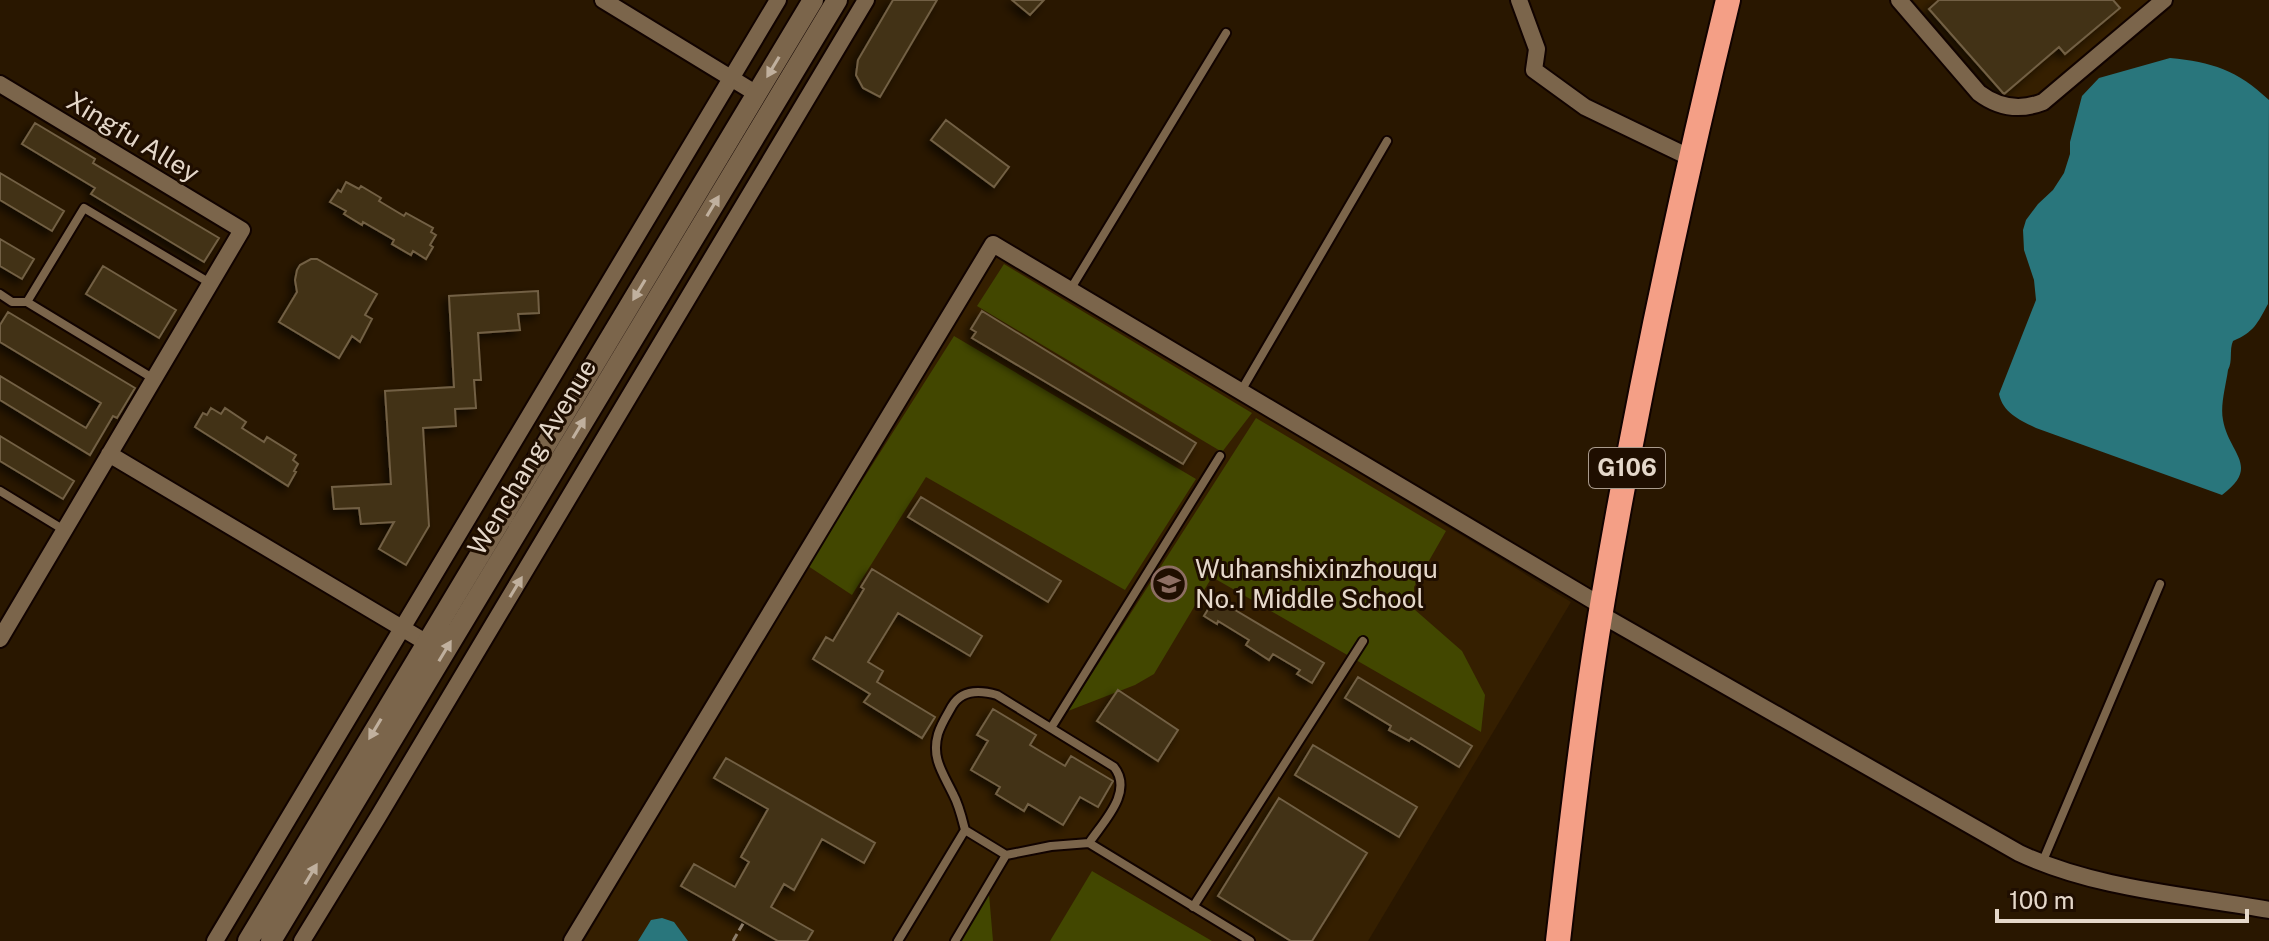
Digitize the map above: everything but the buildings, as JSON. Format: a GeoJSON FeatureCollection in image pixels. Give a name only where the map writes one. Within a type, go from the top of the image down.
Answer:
{"type":"FeatureCollection","features":[{"type":"Feature","properties":{"kind":"highway","name":"G106"},"geometry":{"type":"LineString","coordinates":[[1558,941],[1601,610],[1655,328],[1728,0]]}},
{"type":"Feature","properties":{"kind":"main road","name":"Wenchang Avenue"},"geometry":{"type":"LineString","coordinates":[[248,941],[813,0]]}},
{"type":"Feature","properties":{"kind":"main road","name":"Wenchang Avenue"},"geometry":{"type":"LineString","coordinates":[[271,941],[837,0]]}},
{"type":"Feature","properties":{"kind":"street"},"geometry":{"type":"LineString","coordinates":[[603,0],[757,94]]}},
{"type":"Feature","properties":{"kind":"street"},"geometry":{"type":"LineString","coordinates":[[215,941],[778,0]]}},
{"type":"Feature","properties":{"kind":"street"},"geometry":{"type":"LineString","coordinates":[[302,941],[866,0]]}},
{"type":"Feature","properties":{"kind":"street"},"geometry":{"type":"LineString","coordinates":[[1519,0],[1537,49],[1534,70],[1585,107],[1691,158]]}},
{"type":"Feature","properties":{"kind":"street"},"geometry":{"type":"LineString","coordinates":[[1899,0],[1979,93],[1995,103],[2014,107],[2034,106],[2043,102],[2164,0]]}},
{"type":"Feature","properties":{"kind":"street","name":"Xingfu Alley"},"geometry":{"type":"LineString","coordinates":[[0,84],[242,230],[211,284]]}},
{"type":"Feature","properties":{"kind":"street"},"geometry":{"type":"LineString","coordinates":[[572,941],[993,244],[1601,610],[2019,853],[2041,864],[2092,879],[2269,910]]}},
{"type":"Feature","properties":{"kind":"street"},"geometry":{"type":"LineString","coordinates":[[0,639],[211,284]]}},
{"type":"Feature","properties":{"kind":"street"},"geometry":{"type":"LineString","coordinates":[[109,454],[427,643]]}},
{"type":"Feature","properties":{"kind":"lane"},"geometry":{"type":"LineString","coordinates":[[1070,290],[1226,33]]}},
{"type":"Feature","properties":{"kind":"lane"},"geometry":{"type":"LineString","coordinates":[[1241,391],[1387,141]]}},
{"type":"Feature","properties":{"kind":"lane"},"geometry":{"type":"LineString","coordinates":[[27,302],[84,208],[211,284]]}},
{"type":"Feature","properties":{"kind":"lane"},"geometry":{"type":"LineString","coordinates":[[0,294],[12,302],[27,302],[154,379]]}},
{"type":"Feature","properties":{"kind":"lane"},"geometry":{"type":"LineString","coordinates":[[1051,728],[1220,456]]}},
{"type":"Feature","properties":{"kind":"lane"},"geometry":{"type":"LineString","coordinates":[[0,491],[64,530]]}},
{"type":"Feature","properties":{"kind":"lane"},"geometry":{"type":"LineString","coordinates":[[2041,864],[2160,584]]}},
{"type":"Feature","properties":{"kind":"lane"},"geometry":{"type":"LineString","coordinates":[[1193,907],[1363,641]]}},
{"type":"Feature","properties":{"kind":"lane"},"geometry":{"type":"LineString","coordinates":[[1089,843],[1120,796],[1121,777],[1114,767],[997,695],[977,691],[957,698],[940,728],[935,745],[939,769],[954,794],[965,830],[1006,855],[1051,846],[1089,843],[1250,941]]}},
{"type":"Feature","properties":{"kind":"lane"},"geometry":{"type":"LineString","coordinates":[[898,941],[965,830]]}},
{"type":"Feature","properties":{"kind":"lane"},"geometry":{"type":"LineString","coordinates":[[955,941],[1006,855]]}},
{"type":"Feature","properties":{"kind":"path"},"geometry":{"type":"LineString","coordinates":[[733,941],[744,922]]}},
{"type":"Feature","properties":{"kind":"shaded area"},"geometry":{"type":"Polygon","coordinates":[[[1913,0],[2150,0],[2032,101],[1998,98],[1913,0]]]}},
{"type":"Feature","properties":{"kind":"shaded area","name":"Wuhanshixinzhouqu No.1 Middle School"},"geometry":{"type":"Polygon","coordinates":[[[996,252],[1571,602],[1368,941],[584,941],[996,252]]]}},
{"type":"Feature","properties":{"kind":"shaded area"},"geometry":{"type":"Polygon","coordinates":[[[1004,264],[1252,413],[1222,452],[977,306],[1004,264]]]}},
{"type":"Feature","properties":{"kind":"shaded area"},"geometry":{"type":"Polygon","coordinates":[[[954,336],[1196,479],[1125,590],[926,477],[852,595],[808,566],[954,336]]]}},
{"type":"Feature","properties":{"kind":"shaded area"},"geometry":{"type":"Polygon","coordinates":[[[1256,418],[1446,531],[1414,587],[1414,609],[1462,651],[1485,695],[1481,732],[1212,577],[1154,674],[1135,685],[1068,711],[1256,418]]]}},
{"type":"Feature","properties":{"kind":"shaded area"},"geometry":{"type":"Polygon","coordinates":[[[1092,871],[1212,941],[1050,941],[1092,871]]]}},
{"type":"Feature","properties":{"kind":"shaded area"},"geometry":{"type":"Polygon","coordinates":[[[989,894],[993,941],[961,941],[989,894]]]}},
{"type":"Feature","properties":{"kind":"water"},"geometry":{"type":"Polygon","coordinates":[[[2170,58],[2223,69],[2246,81],[2269,100],[2268,304],[2254,327],[2232,344],[2222,414],[2241,467],[2233,485],[2222,495],[2036,428],[2008,411],[1999,394],[2036,300],[2034,280],[2024,250],[2023,230],[2026,220],[2064,173],[2082,96],[2099,78],[2170,58]]]}},
{"type":"Feature","properties":{"kind":"water"},"geometry":{"type":"Polygon","coordinates":[[[662,918],[674,922],[688,941],[638,941],[651,920],[662,918]]]}},
{"type":"Feature","properties":{"kind":"place","name":"Wuhanshixinzhouqu No.1 Middle School"},"geometry":{"type":"Point","coordinates":[1169,584]}}]}
